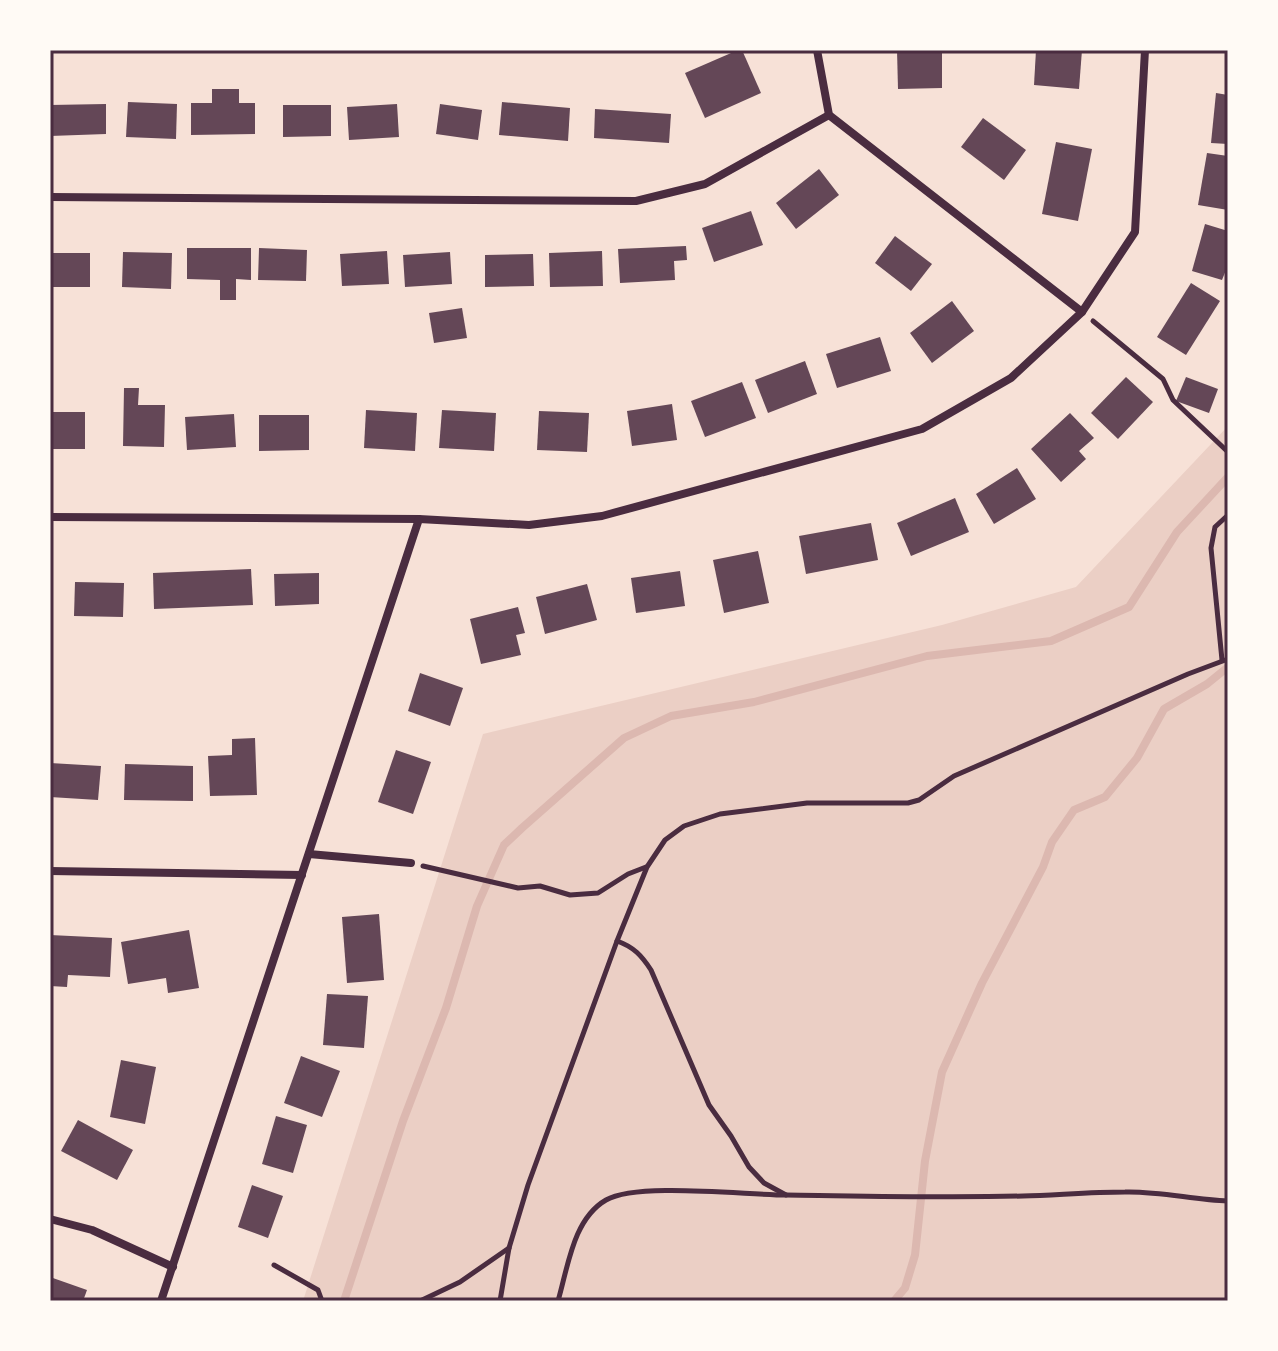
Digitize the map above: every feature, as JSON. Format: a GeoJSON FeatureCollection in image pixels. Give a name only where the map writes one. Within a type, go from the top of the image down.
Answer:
{"type":"FeatureCollection","features":[{"type":"Feature","properties":{"kind":"street"},"geometry":{"type":"LineString","coordinates":[[817,50],[829,115],[1082,312]]}},
{"type":"Feature","properties":{"kind":"street"},"geometry":{"type":"LineString","coordinates":[[50,517],[419,519],[529,525],[602,516],[922,429],[1011,378],[1082,312],[1135,232],[1145,50]]}},
{"type":"Feature","properties":{"kind":"street"},"geometry":{"type":"LineString","coordinates":[[50,197],[636,201],[705,184],[829,115]]}},
{"type":"Feature","properties":{"kind":"street"},"geometry":{"type":"LineString","coordinates":[[161,1301],[419,519]]}},
{"type":"Feature","properties":{"kind":"street"},"geometry":{"type":"LineString","coordinates":[[309,854],[411,863]]}},
{"type":"Feature","properties":{"kind":"street"},"geometry":{"type":"LineString","coordinates":[[50,871],[302,875]]}},
{"type":"Feature","properties":{"kind":"street"},"geometry":{"type":"LineString","coordinates":[[50,1219],[92,1230],[173,1267]]}},
{"type":"Feature","properties":{"kind":"path"},"geometry":{"type":"LineString","coordinates":[[1082,312],[1163,379],[1173,400],[1228,452]]}},
{"type":"Feature","properties":{"kind":"path"},"geometry":{"type":"LineString","coordinates":[[500,1301],[509,1248],[528,1185],[617,941],[647,867],[665,840],[684,826],[720,814],[807,803],[908,803],[919,800],[954,776],[1225,660],[1211,548],[1215,527],[1228,515]]}},
{"type":"Feature","properties":{"kind":"path"},"geometry":{"type":"LineString","coordinates":[[411,863],[506,886],[540,886],[570,895],[598,893],[637,869],[647,867]]}},
{"type":"Feature","properties":{"kind":"path"},"geometry":{"type":"LineString","coordinates":[[617,941],[641,955],[651,970],[701,1091],[749,1167],[764,1183],[787,1195]]}},
{"type":"Feature","properties":{"kind":"path"},"geometry":{"type":"LineString","coordinates":[[558,1301],[575,1244],[585,1221],[596,1207],[609,1198],[650,1190],[787,1195],[1021,1196],[1128,1191],[1228,1201]]}},
{"type":"Feature","properties":{"kind":"path"},"geometry":{"type":"LineString","coordinates":[[420,1301],[460,1282],[509,1248]]}},
{"type":"Feature","properties":{"kind":"path"},"geometry":{"type":"LineString","coordinates":[[274,1265],[318,1290],[322,1301]]}},
{"type":"Feature","properties":{"kind":"shaded area"},"geometry":{"type":"Polygon","coordinates":[[[1228,426],[1228,1301],[303,1301],[483,734],[942,625],[1076,587],[1228,426]]]}},
{"type":"Feature","properties":{"kind":"building"},"geometry":{"type":"Polygon","coordinates":[[[742,50],[761,93],[705,118],[685,73],[742,50]]]}},
{"type":"Feature","properties":{"kind":"building"},"geometry":{"type":"Polygon","coordinates":[[[897,50],[942,50],[942,88],[898,89],[897,50]]]}},
{"type":"Feature","properties":{"kind":"building"},"geometry":{"type":"Polygon","coordinates":[[[1036,50],[1082,50],[1079,89],[1034,85],[1036,50]]]}},
{"type":"Feature","properties":{"kind":"building"},"geometry":{"type":"Polygon","coordinates":[[[212,89],[239,89],[239,103],[255,103],[255,134],[191,135],[191,103],[212,103],[212,89]]]}},
{"type":"Feature","properties":{"kind":"building"},"geometry":{"type":"Polygon","coordinates":[[[1216,93],[1228,95],[1228,144],[1211,143],[1216,93]]]}},
{"type":"Feature","properties":{"kind":"building"},"geometry":{"type":"Polygon","coordinates":[[[128,102],[177,104],[176,139],[126,137],[128,102]]]}},
{"type":"Feature","properties":{"kind":"building"},"geometry":{"type":"Polygon","coordinates":[[[502,102],[570,108],[568,141],[499,135],[502,102]]]}},
{"type":"Feature","properties":{"kind":"building"},"geometry":{"type":"Polygon","coordinates":[[[106,104],[106,134],[50,136],[50,105],[106,104]]]}},
{"type":"Feature","properties":{"kind":"building"},"geometry":{"type":"Polygon","coordinates":[[[397,104],[399,137],[349,140],[347,107],[397,104]]]}},
{"type":"Feature","properties":{"kind":"building"},"geometry":{"type":"Polygon","coordinates":[[[440,104],[482,110],[478,140],[436,134],[440,104]]]}},
{"type":"Feature","properties":{"kind":"building"},"geometry":{"type":"Polygon","coordinates":[[[283,105],[331,105],[331,136],[283,137],[283,105]]]}},
{"type":"Feature","properties":{"kind":"building"},"geometry":{"type":"Polygon","coordinates":[[[595,109],[671,114],[669,143],[594,138],[595,109]]]}},
{"type":"Feature","properties":{"kind":"building"},"geometry":{"type":"Polygon","coordinates":[[[983,118],[1026,150],[1004,180],[961,147],[983,118]]]}},
{"type":"Feature","properties":{"kind":"building"},"geometry":{"type":"Polygon","coordinates":[[[1056,142],[1092,149],[1078,221],[1042,214],[1056,142]]]}},
{"type":"Feature","properties":{"kind":"building"},"geometry":{"type":"Polygon","coordinates":[[[1207,153],[1228,156],[1228,210],[1198,205],[1207,153]]]}},
{"type":"Feature","properties":{"kind":"building"},"geometry":{"type":"Polygon","coordinates":[[[819,169],[839,195],[796,229],[776,203],[819,169]]]}},
{"type":"Feature","properties":{"kind":"building"},"geometry":{"type":"Polygon","coordinates":[[[751,211],[763,245],[714,262],[702,228],[751,211]]]}},
{"type":"Feature","properties":{"kind":"building"},"geometry":{"type":"Polygon","coordinates":[[[1205,224],[1228,231],[1228,265],[1222,280],[1192,271],[1205,224]]]}},
{"type":"Feature","properties":{"kind":"building"},"geometry":{"type":"Polygon","coordinates":[[[895,236],[932,264],[911,291],[875,263],[895,236]]]}},
{"type":"Feature","properties":{"kind":"building"},"geometry":{"type":"Polygon","coordinates":[[[686,246],[687,260],[674,261],[675,280],[620,283],[618,249],[686,246]]]}},
{"type":"Feature","properties":{"kind":"building"},"geometry":{"type":"Polygon","coordinates":[[[187,248],[251,248],[251,280],[236,279],[236,300],[220,300],[220,280],[187,279],[187,248]]]}},
{"type":"Feature","properties":{"kind":"building"},"geometry":{"type":"Polygon","coordinates":[[[259,248],[307,250],[306,281],[258,280],[259,248]]]}},
{"type":"Feature","properties":{"kind":"building"},"geometry":{"type":"Polygon","coordinates":[[[387,251],[389,284],[342,286],[340,254],[387,251]]]}},
{"type":"Feature","properties":{"kind":"building"},"geometry":{"type":"Polygon","coordinates":[[[602,251],[603,286],[550,287],[549,253],[602,251]]]}},
{"type":"Feature","properties":{"kind":"building"},"geometry":{"type":"Polygon","coordinates":[[[123,252],[172,253],[171,289],[122,287],[123,252]]]}},
{"type":"Feature","properties":{"kind":"building"},"geometry":{"type":"Polygon","coordinates":[[[450,252],[452,284],[405,287],[403,255],[450,252]]]}},
{"type":"Feature","properties":{"kind":"building"},"geometry":{"type":"Polygon","coordinates":[[[50,253],[90,253],[90,287],[50,287],[50,253]]]}},
{"type":"Feature","properties":{"kind":"building"},"geometry":{"type":"Polygon","coordinates":[[[533,254],[534,286],[485,287],[485,255],[533,254]]]}},
{"type":"Feature","properties":{"kind":"building"},"geometry":{"type":"Polygon","coordinates":[[[1191,283],[1220,301],[1186,355],[1157,337],[1191,283]]]}},
{"type":"Feature","properties":{"kind":"building"},"geometry":{"type":"Polygon","coordinates":[[[952,301],[974,331],[932,363],[910,333],[952,301]]]}},
{"type":"Feature","properties":{"kind":"building"},"geometry":{"type":"Polygon","coordinates":[[[462,308],[467,338],[434,343],[429,313],[462,308]]]}},
{"type":"Feature","properties":{"kind":"building"},"geometry":{"type":"Polygon","coordinates":[[[880,337],[891,371],[837,388],[826,354],[880,337]]]}},
{"type":"Feature","properties":{"kind":"building"},"geometry":{"type":"Polygon","coordinates":[[[805,361],[817,394],[768,413],[755,380],[805,361]]]}},
{"type":"Feature","properties":{"kind":"building"},"geometry":{"type":"Polygon","coordinates":[[[1126,377],[1153,402],[1118,439],[1091,413],[1126,377]]]}},
{"type":"Feature","properties":{"kind":"building"},"geometry":{"type":"Polygon","coordinates":[[[1186,377],[1218,389],[1209,413],[1176,401],[1186,377]]]}},
{"type":"Feature","properties":{"kind":"building"},"geometry":{"type":"Polygon","coordinates":[[[742,382],[756,418],[705,437],[691,401],[742,382]]]}},
{"type":"Feature","properties":{"kind":"building"},"geometry":{"type":"Polygon","coordinates":[[[124,388],[139,388],[138,405],[165,405],[164,447],[123,446],[124,388]]]}},
{"type":"Feature","properties":{"kind":"building"},"geometry":{"type":"Polygon","coordinates":[[[672,404],[677,440],[632,446],[627,411],[672,404]]]}},
{"type":"Feature","properties":{"kind":"building"},"geometry":{"type":"Polygon","coordinates":[[[366,410],[417,413],[415,451],[364,448],[366,410]]]}},
{"type":"Feature","properties":{"kind":"building"},"geometry":{"type":"Polygon","coordinates":[[[442,410],[496,413],[494,451],[439,448],[442,410]]]}},
{"type":"Feature","properties":{"kind":"building"},"geometry":{"type":"Polygon","coordinates":[[[539,411],[589,413],[587,452],[537,450],[539,411]]]}},
{"type":"Feature","properties":{"kind":"building"},"geometry":{"type":"Polygon","coordinates":[[[50,412],[85,412],[85,449],[50,449],[50,412]]]}},
{"type":"Feature","properties":{"kind":"building"},"geometry":{"type":"Polygon","coordinates":[[[1070,413],[1094,438],[1079,451],[1086,459],[1061,482],[1031,449],[1070,413]]]}},
{"type":"Feature","properties":{"kind":"building"},"geometry":{"type":"Polygon","coordinates":[[[234,414],[236,447],[187,450],[185,417],[234,414]]]}},
{"type":"Feature","properties":{"kind":"building"},"geometry":{"type":"Polygon","coordinates":[[[259,415],[309,415],[309,450],[259,451],[259,415]]]}},
{"type":"Feature","properties":{"kind":"building"},"geometry":{"type":"Polygon","coordinates":[[[1017,468],[1036,499],[994,524],[976,494],[1017,468]]]}},
{"type":"Feature","properties":{"kind":"building"},"geometry":{"type":"Polygon","coordinates":[[[955,498],[969,532],[911,556],[897,523],[955,498]]]}},
{"type":"Feature","properties":{"kind":"building"},"geometry":{"type":"Polygon","coordinates":[[[871,523],[878,560],[806,574],[799,536],[871,523]]]}},
{"type":"Feature","properties":{"kind":"building"},"geometry":{"type":"Polygon","coordinates":[[[758,551],[769,603],[724,613],[713,560],[758,551]]]}},
{"type":"Feature","properties":{"kind":"building"},"geometry":{"type":"Polygon","coordinates":[[[251,569],[253,605],[154,609],[153,573],[251,569]]]}},
{"type":"Feature","properties":{"kind":"building"},"geometry":{"type":"Polygon","coordinates":[[[680,571],[685,606],[636,613],[631,578],[680,571]]]}},
{"type":"Feature","properties":{"kind":"building"},"geometry":{"type":"Polygon","coordinates":[[[319,573],[319,604],[275,606],[274,574],[319,573]]]}},
{"type":"Feature","properties":{"kind":"building"},"geometry":{"type":"Polygon","coordinates":[[[75,582],[124,583],[123,617],[74,616],[75,582]]]}},
{"type":"Feature","properties":{"kind":"building"},"geometry":{"type":"Polygon","coordinates":[[[587,584],[597,620],[545,634],[536,597],[587,584]]]}},
{"type":"Feature","properties":{"kind":"building"},"geometry":{"type":"Polygon","coordinates":[[[518,607],[525,633],[516,635],[521,655],[481,664],[470,619],[518,607]]]}},
{"type":"Feature","properties":{"kind":"building"},"geometry":{"type":"Polygon","coordinates":[[[420,673],[463,688],[450,726],[408,711],[420,673]]]}},
{"type":"Feature","properties":{"kind":"building"},"geometry":{"type":"Polygon","coordinates":[[[255,738],[257,795],[210,796],[208,756],[232,755],[232,739],[255,738]]]}},
{"type":"Feature","properties":{"kind":"building"},"geometry":{"type":"Polygon","coordinates":[[[396,750],[431,762],[413,814],[378,802],[396,750]]]}},
{"type":"Feature","properties":{"kind":"building"},"geometry":{"type":"Polygon","coordinates":[[[50,763],[101,766],[98,800],[50,797],[50,763]]]}},
{"type":"Feature","properties":{"kind":"building"},"geometry":{"type":"Polygon","coordinates":[[[125,764],[193,766],[193,801],[124,800],[125,764]]]}},
{"type":"Feature","properties":{"kind":"building"},"geometry":{"type":"Polygon","coordinates":[[[379,914],[384,980],[347,983],[342,917],[379,914]]]}},
{"type":"Feature","properties":{"kind":"building"},"geometry":{"type":"Polygon","coordinates":[[[189,930],[199,988],[168,993],[166,978],[128,984],[121,942],[189,930]]]}},
{"type":"Feature","properties":{"kind":"building"},"geometry":{"type":"Polygon","coordinates":[[[50,935],[112,938],[110,977],[68,975],[67,987],[50,986],[50,935]]]}},
{"type":"Feature","properties":{"kind":"building"},"geometry":{"type":"Polygon","coordinates":[[[327,994],[368,996],[364,1048],[323,1045],[327,994]]]}},
{"type":"Feature","properties":{"kind":"building"},"geometry":{"type":"Polygon","coordinates":[[[301,1056],[340,1071],[322,1117],[284,1103],[301,1056]]]}},
{"type":"Feature","properties":{"kind":"building"},"geometry":{"type":"Polygon","coordinates":[[[121,1060],[156,1067],[145,1124],[110,1117],[121,1060]]]}},
{"type":"Feature","properties":{"kind":"building"},"geometry":{"type":"Polygon","coordinates":[[[276,1116],[307,1125],[293,1173],[262,1164],[276,1116]]]}},
{"type":"Feature","properties":{"kind":"building"},"geometry":{"type":"Polygon","coordinates":[[[78,1120],[133,1150],[117,1180],[61,1151],[78,1120]]]}},
{"type":"Feature","properties":{"kind":"building"},"geometry":{"type":"Polygon","coordinates":[[[252,1185],[283,1196],[268,1238],[238,1227],[252,1185]]]}},
{"type":"Feature","properties":{"kind":"building"},"geometry":{"type":"Polygon","coordinates":[[[50,1277],[87,1290],[83,1301],[50,1301],[50,1277]]]}},
{"type":"Feature","properties":{"kind":"waterway"},"geometry":{"type":"LineString","coordinates":[[344,1301],[403,1121],[446,1008],[477,906],[504,845],[522,828],[624,738],[671,716],[754,702],[927,656],[1051,641],[1129,607],[1177,532],[1228,477]]}},
{"type":"Feature","properties":{"kind":"waterway"},"geometry":{"type":"LineString","coordinates":[[894,1301],[905,1288],[915,1255],[925,1161],[942,1072],[982,983],[1043,867],[1052,842],[1074,810],[1105,797],[1137,758],[1164,709],[1207,684],[1228,667]]}}]}
